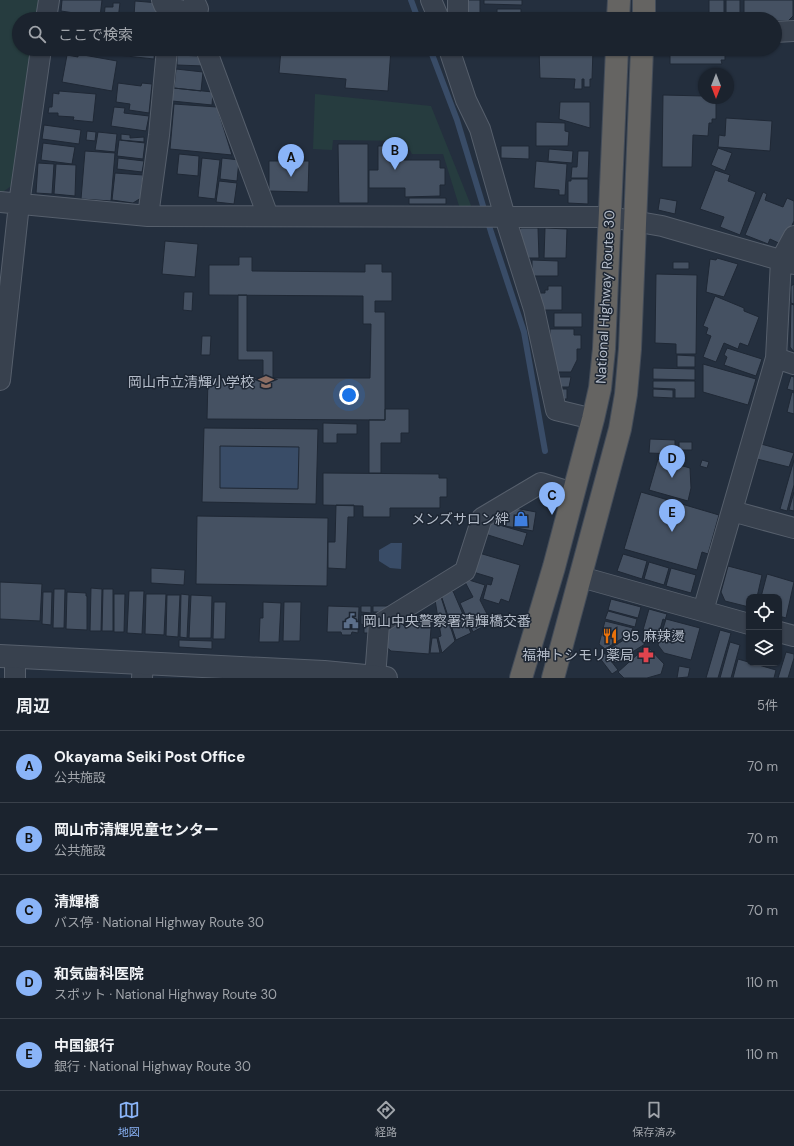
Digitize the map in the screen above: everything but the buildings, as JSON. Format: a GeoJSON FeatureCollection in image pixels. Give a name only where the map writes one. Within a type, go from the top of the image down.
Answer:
{"type":"FeatureCollection","features":[{"type":"Feature","properties":{"kind":"highway"},"geometry":{"type":"LineString","coordinates":[[618,12],[619,0]]}},
{"type":"Feature","properties":{"kind":"highway"},"geometry":{"type":"LineString","coordinates":[[644,0],[644,12]]}},
{"type":"Feature","properties":{"kind":"highway","name":"National Highway Route 30"},"geometry":{"type":"LineString","coordinates":[[521,678],[573,493],[600,388],[604,349],[617,56]]}},
{"type":"Feature","properties":{"kind":"highway","name":"National Highway Route 30"},"geometry":{"type":"LineString","coordinates":[[553,678],[620,429],[626,394],[630,349],[642,56]]}},
{"type":"Feature","properties":{"kind":"street"},"geometry":{"type":"LineString","coordinates":[[47,12],[49,0]]}},
{"type":"Feature","properties":{"kind":"street"},"geometry":{"type":"LineString","coordinates":[[431,0],[435,12]]}},
{"type":"Feature","properties":{"kind":"street"},"geometry":{"type":"LineString","coordinates":[[458,0],[458,12]]}},
{"type":"Feature","properties":{"kind":"street"},"geometry":{"type":"LineString","coordinates":[[782,32],[794,31]]}},
{"type":"Feature","properties":{"kind":"street"},"geometry":{"type":"LineString","coordinates":[[0,380],[9,203],[40,56]]}},
{"type":"Feature","properties":{"kind":"street"},"geometry":{"type":"LineString","coordinates":[[148,216],[159,136],[166,56]]}},
{"type":"Feature","properties":{"kind":"street"},"geometry":{"type":"LineString","coordinates":[[209,56],[268,216]]}},
{"type":"Feature","properties":{"kind":"street"},"geometry":{"type":"LineString","coordinates":[[451,56],[466,100],[480,129],[501,217],[534,309],[556,410],[593,419]]}},
{"type":"Feature","properties":{"kind":"street"},"geometry":{"type":"LineString","coordinates":[[9,203],[148,216],[610,217],[635,220],[662,226],[788,262]]}},
{"type":"Feature","properties":{"kind":"street"},"geometry":{"type":"LineString","coordinates":[[703,611],[732,511],[785,361],[788,262],[794,236]]}},
{"type":"Feature","properties":{"kind":"street"},"geometry":{"type":"LineString","coordinates":[[15,678],[8,656],[143,671],[379,677],[379,624],[465,571],[482,518],[541,483],[573,493]]}},
{"type":"Feature","properties":{"kind":"street"},"geometry":{"type":"LineString","coordinates":[[732,511],[794,528]]}},
{"type":"Feature","properties":{"kind":"street"},"geometry":{"type":"LineString","coordinates":[[581,577],[746,623]]}},
{"type":"Feature","properties":{"kind":"street"},"geometry":{"type":"LineString","coordinates":[[782,633],[794,636]]}},
{"type":"Feature","properties":{"kind":"green space"},"geometry":{"type":"Polygon","coordinates":[[[0,0],[41,0],[39,12],[12,12],[12,56],[33,56],[14,184],[0,194],[0,0]]]}},
{"type":"Feature","properties":{"kind":"green space"},"geometry":{"type":"Polygon","coordinates":[[[315,94],[431,106],[472,208],[460,209],[443,154],[412,154],[405,141],[333,140],[332,150],[313,149],[315,94]]]}},
{"type":"Feature","properties":{"kind":"water"},"geometry":{"type":"Polygon","coordinates":[[[220,446],[299,447],[298,489],[220,488],[220,446]]]}},
{"type":"Feature","properties":{"kind":"water"},"geometry":{"type":"Polygon","coordinates":[[[391,543],[402,543],[401,569],[390,568],[379,561],[379,550],[391,543]]]}},
{"type":"Feature","properties":{"kind":"waterway"},"geometry":{"type":"LineString","coordinates":[[411,0],[415,12]]}},
{"type":"Feature","properties":{"kind":"waterway"},"geometry":{"type":"LineString","coordinates":[[433,56],[457,120],[491,232],[524,332],[545,451]]}},
{"type":"Feature","properties":{"kind":"place","name":"岡山市清輝児童センター"},"geometry":{"type":"Point","coordinates":[395,170]}},
{"type":"Feature","properties":{"kind":"place","name":"Okayama Seiki Post Office"},"geometry":{"type":"Point","coordinates":[291,177]}},
{"type":"Feature","properties":{"kind":"place","name":"岡山市立清輝小学校"},"geometry":{"type":"Point","coordinates":[266,382]}},
{"type":"Feature","properties":{"kind":"place","name":"和気歯科医院"},"geometry":{"type":"Point","coordinates":[672,478]}},
{"type":"Feature","properties":{"kind":"place","name":"清輝橋"},"geometry":{"type":"Point","coordinates":[552,515]}},
{"type":"Feature","properties":{"kind":"place","name":"メンズサロン絆"},"geometry":{"type":"Point","coordinates":[521,519]}},
{"type":"Feature","properties":{"kind":"place","name":"中国銀行"},"geometry":{"type":"Point","coordinates":[672,532]}},
{"type":"Feature","properties":{"kind":"place","name":"岡山中央警察署清輝橋交番"},"geometry":{"type":"Point","coordinates":[351,621]}},
{"type":"Feature","properties":{"kind":"place","name":"95 麻辣燙"},"geometry":{"type":"Point","coordinates":[610,636]}},
{"type":"Feature","properties":{"kind":"place","name":"福神トシモリ薬局"},"geometry":{"type":"Point","coordinates":[646,655]}}]}
